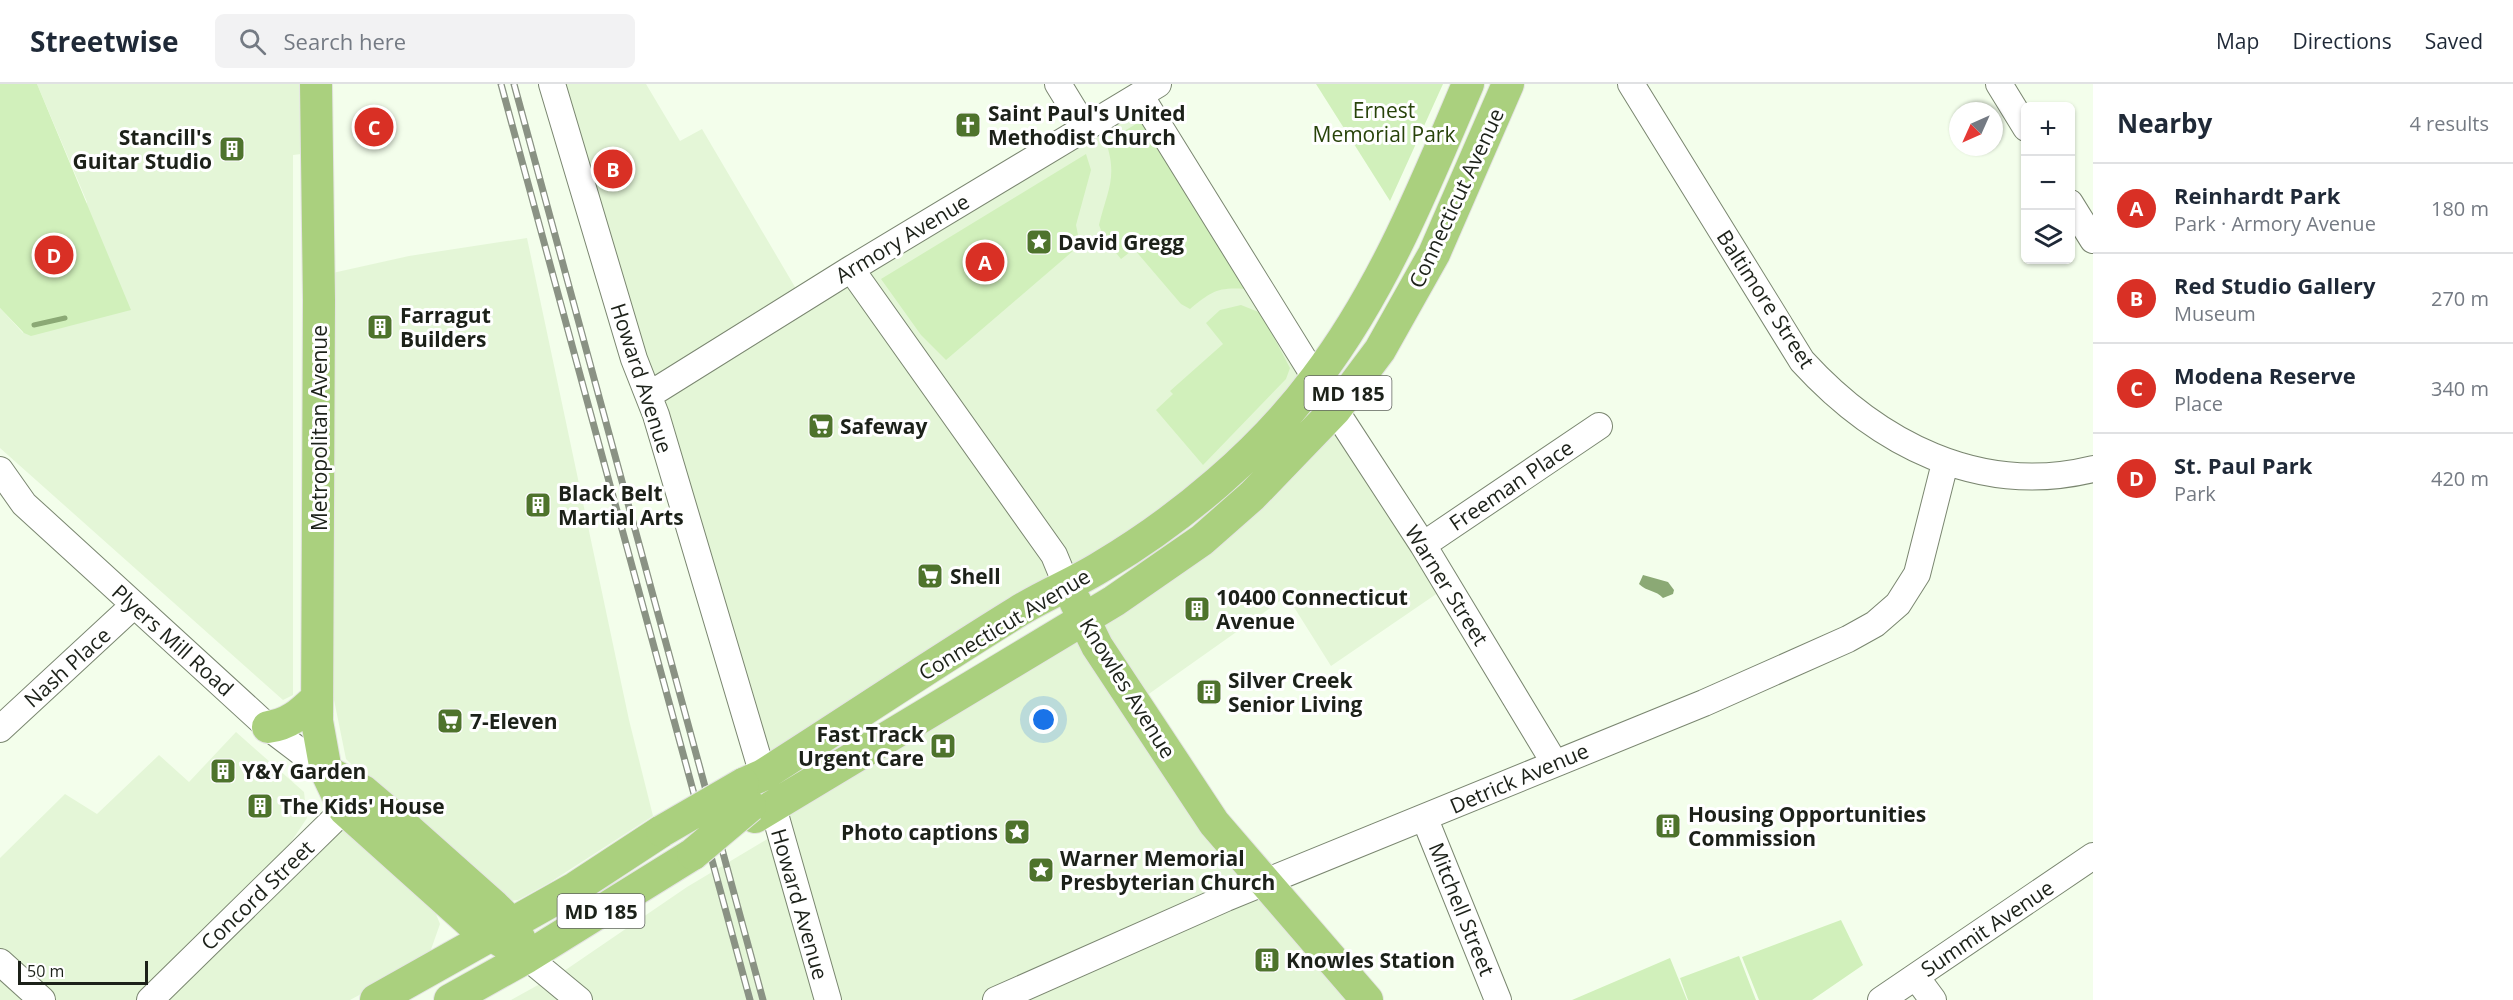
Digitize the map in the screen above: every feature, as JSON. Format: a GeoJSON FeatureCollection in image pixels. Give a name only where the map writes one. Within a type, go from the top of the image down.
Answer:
{"type":"FeatureCollection","features":[{"type":"Feature","properties":{"kind":"main road","name":"Metropolitan Avenue"},"geometry":{"type":"LineString","coordinates":[[316,84],[319,300],[317,730],[326,771]]}},
{"type":"Feature","properties":{"kind":"main road","name":"Connecticut Avenue"},"geometry":{"type":"LineString","coordinates":[[757,798],[776,795],[784,781],[838,727],[1019,610],[1102,566],[1186,507],[1230,472],[1316,379],[1389,261],[1468,84]]}},
{"type":"Feature","properties":{"kind":"main road","name":"Connecticut Avenue"},"geometry":{"type":"LineString","coordinates":[[376,1000],[575,888],[662,831],[757,798],[1084,619],[1202,540],[1252,496],[1335,410],[1380,350],[1434,254],[1508,84]]}},
{"type":"Feature","properties":{"kind":"main road","name":"Knowles Avenue"},"geometry":{"type":"LineString","coordinates":[[1066,585],[1097,646],[1214,823],[1264,884],[1367,1000]]}},
{"type":"Feature","properties":{"kind":"main road"},"geometry":{"type":"LineString","coordinates":[[268,727],[290,722],[317,698]]}},
{"type":"Feature","properties":{"kind":"main road","name":"Plyers Mill Road"},"geometry":{"type":"LineString","coordinates":[[326,771],[354,800],[502,931],[527,957]]}},
{"type":"Feature","properties":{"kind":"main road","name":"MD 185"},"geometry":{"type":"LineString","coordinates":[[450,1000],[527,957],[683,860],[757,798]]}},
{"type":"Feature","properties":{"kind":"street"},"geometry":{"type":"LineString","coordinates":[[1058,84],[1085,128]]}},
{"type":"Feature","properties":{"kind":"street","name":"Baltimore Street"},"geometry":{"type":"LineString","coordinates":[[1631,84],[1802,360],[1830,391],[1869,423],[1945,463],[2016,477],[2075,474],[2093,469]]}},
{"type":"Feature","properties":{"kind":"street"},"geometry":{"type":"LineString","coordinates":[[1999,84],[2021,121]]}},
{"type":"Feature","properties":{"kind":"street","name":"Howard Avenue"},"geometry":{"type":"LineString","coordinates":[[559,87],[634,359],[648,395],[757,798],[828,1000]]}},
{"type":"Feature","properties":{"kind":"street"},"geometry":{"type":"LineString","coordinates":[[1149,90],[1316,379]]}},
{"type":"Feature","properties":{"kind":"street","name":"Armory Avenue"},"geometry":{"type":"LineString","coordinates":[[648,395],[851,269],[1149,90]]}},
{"type":"Feature","properties":{"kind":"street"},"geometry":{"type":"LineString","coordinates":[[2074,210],[2093,240]]}},
{"type":"Feature","properties":{"kind":"street","name":"Knowles Avenue"},"geometry":{"type":"LineString","coordinates":[[851,269],[1054,555],[1066,585]]}},
{"type":"Feature","properties":{"kind":"street","name":"Warner Street"},"geometry":{"type":"LineString","coordinates":[[1335,410],[1423,544],[1554,762]]}},
{"type":"Feature","properties":{"kind":"street","name":"Freeman Place"},"geometry":{"type":"LineString","coordinates":[[1423,544],[1599,426]]}},
{"type":"Feature","properties":{"kind":"street","name":"Detrick Avenue"},"geometry":{"type":"LineString","coordinates":[[996,1000],[1226,898],[1425,819],[1554,762],[1713,699],[1848,639],[1875,624],[1898,604],[1917,574],[1945,463]]}},
{"type":"Feature","properties":{"kind":"street","name":"Plyers Mill Road"},"geometry":{"type":"LineString","coordinates":[[0,470],[24,504],[268,727],[326,771]]}},
{"type":"Feature","properties":{"kind":"street","name":"Plyers Mill Road"},"geometry":{"type":"LineString","coordinates":[[0,492],[24,504]]}},
{"type":"Feature","properties":{"kind":"street","name":"Nash Place"},"geometry":{"type":"LineString","coordinates":[[0,729],[134,605]]}},
{"type":"Feature","properties":{"kind":"street","name":"Concord Street"},"geometry":{"type":"LineString","coordinates":[[150,1000],[354,800]]}},
{"type":"Feature","properties":{"kind":"street","name":"Mitchell Street"},"geometry":{"type":"LineString","coordinates":[[1425,819],[1498,1000]]}},
{"type":"Feature","properties":{"kind":"street","name":"Summit Avenue"},"geometry":{"type":"LineString","coordinates":[[1881,1000],[2090,864]]}},
{"type":"Feature","properties":{"kind":"street","name":"Plyers Mill Road"},"geometry":{"type":"LineString","coordinates":[[527,957],[579,1000]]}},
{"type":"Feature","properties":{"kind":"street"},"geometry":{"type":"LineString","coordinates":[[0,962],[42,1000]]}},
{"type":"Feature","properties":{"kind":"street"},"geometry":{"type":"LineString","coordinates":[[1916,977],[1933,1000]]}},
{"type":"Feature","properties":{"kind":"shaded area"},"geometry":{"type":"Polygon","coordinates":[[[37,84],[301,84],[301,154],[293,155],[293,695],[283,700],[0,448],[0,308],[23,333],[87,202],[37,84]]]}},
{"type":"Feature","properties":{"kind":"shaded area"},"geometry":{"type":"Polygon","coordinates":[[[552,84],[646,84],[680,141],[702,129],[802,299],[1140,95],[1316,379],[1230,472],[763,775],[552,84]]]}},
{"type":"Feature","properties":{"kind":"shaded area"},"geometry":{"type":"Polygon","coordinates":[[[527,238],[629,720],[653,816],[549,883],[518,900],[510,901],[419,830],[346,759],[329,675],[328,274],[409,256],[527,238]]]}},
{"type":"Feature","properties":{"kind":"shaded area"},"geometry":{"type":"Polygon","coordinates":[[[1335,410],[1448,586],[1331,666],[1287,596],[1136,703],[1367,1000],[511,1000],[567,969],[687,887],[779,832],[773,807],[1084,619],[1335,410]]]}},
{"type":"Feature","properties":{"kind":"shaded area"},"geometry":{"type":"Polygon","coordinates":[[[1643,575],[1668,582],[1674,590],[1673,594],[1663,598],[1642,587],[1639,584],[1643,575]]]}},
{"type":"Feature","properties":{"kind":"shaded area"},"geometry":{"type":"Polygon","coordinates":[[[236,732],[304,792],[307,818],[275,866],[141,1000],[0,1000],[0,858],[65,794],[97,814],[159,755],[189,782],[236,732]]]}},
{"type":"Feature","properties":{"kind":"shaded area"},"geometry":{"type":"Polygon","coordinates":[[[345,822],[434,909],[440,924],[428,958],[350,1000],[165,1000],[345,822]]]}},
{"type":"Feature","properties":{"kind":"green space"},"geometry":{"type":"Polygon","coordinates":[[[0,84],[37,84],[131,310],[31,336],[24,333],[0,308],[0,84]]]}},
{"type":"Feature","properties":{"kind":"green space","name":"Ernest Memorial Park"},"geometry":{"type":"Polygon","coordinates":[[[1316,84],[1443,84],[1390,201],[1316,84]]]}},
{"type":"Feature","properties":{"kind":"green space"},"geometry":{"type":"Polygon","coordinates":[[[1141,121],[1246,287],[1245,289],[1215,292],[1190,309],[1181,304],[1134,249],[1121,259],[1104,238],[1099,225],[1111,175],[1106,142],[1141,121]]]}},
{"type":"Feature","properties":{"kind":"green space"},"geometry":{"type":"Polygon","coordinates":[[[1086,154],[1091,170],[1076,225],[1080,245],[946,360],[921,335],[881,279],[1086,154]]]}},
{"type":"Feature","properties":{"kind":"green space"},"geometry":{"type":"Polygon","coordinates":[[[1241,305],[1261,313],[1290,368],[1286,379],[1203,465],[1156,410],[1173,394],[1170,391],[1223,344],[1206,323],[1220,310],[1241,305]]]}},
{"type":"Feature","properties":{"kind":"green space"},"geometry":{"type":"Polygon","coordinates":[[[1841,920],[1863,965],[1812,1000],[1759,1000],[1742,957],[1841,920]]]}},
{"type":"Feature","properties":{"kind":"green space"},"geometry":{"type":"Polygon","coordinates":[[[1739,956],[1756,1000],[1688,1000],[1680,978],[1739,956]]]}},
{"type":"Feature","properties":{"kind":"green space"},"geometry":{"type":"Polygon","coordinates":[[[1670,958],[1687,1000],[1572,1000],[1670,958]]]}},
{"type":"Feature","properties":{"kind":"waterway"},"geometry":{"type":"LineString","coordinates":[[34,325],[65,318]]}},
{"type":"Feature","properties":{"kind":"railway"},"geometry":{"type":"LineString","coordinates":[[501,84],[750,1000]]}},
{"type":"Feature","properties":{"kind":"railway"},"geometry":{"type":"LineString","coordinates":[[514,84],[763,1000]]}},
{"type":"Feature","properties":{"kind":"place","name":"Saint Paul's United Methodist Church"},"geometry":{"type":"Point","coordinates":[968,125]}},
{"type":"Feature","properties":{"kind":"place","name":"Modena Reserve"},"geometry":{"type":"Point","coordinates":[374,127]}},
{"type":"Feature","properties":{"kind":"place","name":"Stancill's Guitar Studio"},"geometry":{"type":"Point","coordinates":[232,149]}},
{"type":"Feature","properties":{"kind":"place","name":"Red Studio Gallery"},"geometry":{"type":"Point","coordinates":[613,169]}},
{"type":"Feature","properties":{"kind":"place","name":"David Gregg"},"geometry":{"type":"Point","coordinates":[1039,242]}},
{"type":"Feature","properties":{"kind":"place","name":"St. Paul Park"},"geometry":{"type":"Point","coordinates":[54,255]}},
{"type":"Feature","properties":{"kind":"place","name":"Reinhardt Park"},"geometry":{"type":"Point","coordinates":[985,262]}},
{"type":"Feature","properties":{"kind":"place","name":"Farragut Builders"},"geometry":{"type":"Point","coordinates":[380,327]}},
{"type":"Feature","properties":{"kind":"place","name":"Safeway"},"geometry":{"type":"Point","coordinates":[821,426]}},
{"type":"Feature","properties":{"kind":"place","name":"Black Belt Martial Arts"},"geometry":{"type":"Point","coordinates":[538,505]}},
{"type":"Feature","properties":{"kind":"place","name":"Shell"},"geometry":{"type":"Point","coordinates":[930,576]}},
{"type":"Feature","properties":{"kind":"place","name":"10400 Connecticut Avenue"},"geometry":{"type":"Point","coordinates":[1197,609]}},
{"type":"Feature","properties":{"kind":"place","name":"Silver Creek Senior Living"},"geometry":{"type":"Point","coordinates":[1209,692]}},
{"type":"Feature","properties":{"kind":"place","name":"7-Eleven"},"geometry":{"type":"Point","coordinates":[450,721]}},
{"type":"Feature","properties":{"kind":"place","name":"Fast Track Urgent Care"},"geometry":{"type":"Point","coordinates":[943,746]}},
{"type":"Feature","properties":{"kind":"place","name":"Y&Y Garden"},"geometry":{"type":"Point","coordinates":[223,771]}},
{"type":"Feature","properties":{"kind":"place","name":"The Kids' House"},"geometry":{"type":"Point","coordinates":[260,806]}},
{"type":"Feature","properties":{"kind":"place","name":"Housing Opportunities Commission"},"geometry":{"type":"Point","coordinates":[1668,826]}},
{"type":"Feature","properties":{"kind":"place","name":"Photo captions"},"geometry":{"type":"Point","coordinates":[1017,832]}},
{"type":"Feature","properties":{"kind":"place","name":"Warner Memorial Presbyterian Church"},"geometry":{"type":"Point","coordinates":[1041,870]}},
{"type":"Feature","properties":{"kind":"place","name":"Knowles Station"},"geometry":{"type":"Point","coordinates":[1267,960]}}]}
